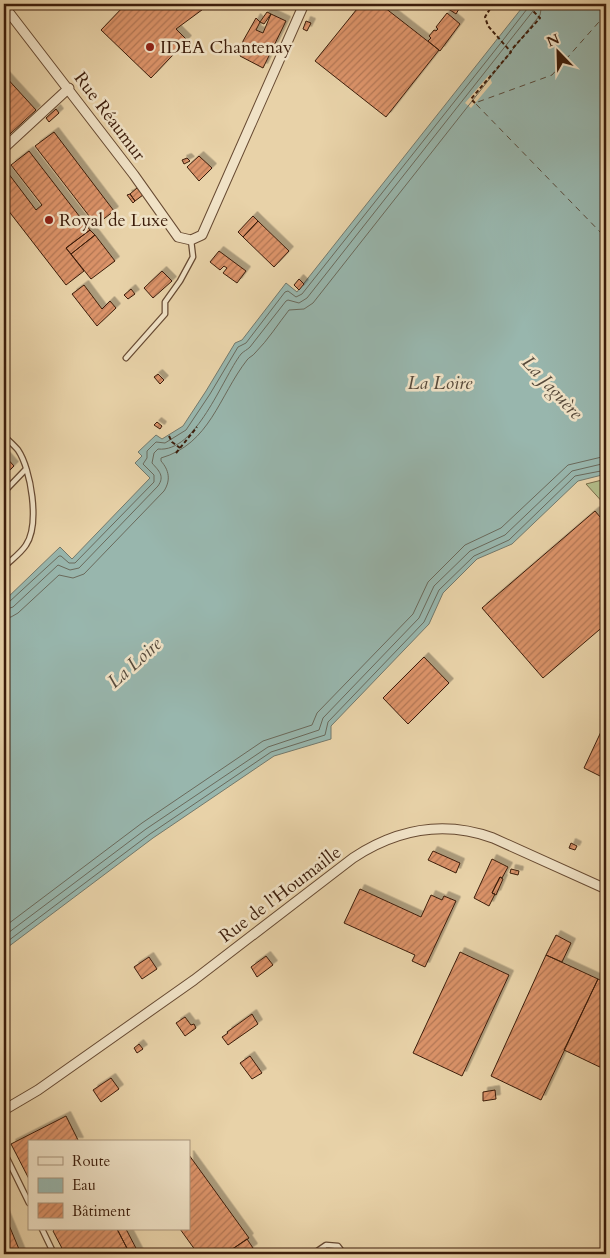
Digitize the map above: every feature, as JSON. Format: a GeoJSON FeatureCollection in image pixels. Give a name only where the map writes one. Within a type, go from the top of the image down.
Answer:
{"type":"FeatureCollection","features":[{"type":"Feature","properties":{"kind":"street"},"geometry":{"type":"LineString","coordinates":[[191,240],[202,235],[304,4]]}},
{"type":"Feature","properties":{"kind":"street","name":"Rue Réaumur"},"geometry":{"type":"LineString","coordinates":[[4,6],[69,88],[178,237],[191,240]]}},
{"type":"Feature","properties":{"kind":"street"},"geometry":{"type":"LineString","coordinates":[[4,148],[69,88]]}},
{"type":"Feature","properties":{"kind":"street","name":"Rue de l'Houmaille"},"geometry":{"type":"LineString","coordinates":[[4,1110],[38,1090],[194,980],[353,858],[372,846],[394,836],[414,831],[437,829],[478,833],[606,889]]}},
{"type":"Feature","properties":{"kind":"lane"},"geometry":{"type":"LineString","coordinates":[[126,358],[165,314],[165,302],[193,258],[191,240]]}},
{"type":"Feature","properties":{"kind":"lane"},"geometry":{"type":"LineString","coordinates":[[4,436],[18,450],[26,470],[30,486],[32,528],[26,544],[4,567]]}},
{"type":"Feature","properties":{"kind":"lane"},"geometry":{"type":"LineString","coordinates":[[4,492],[26,470]]}},
{"type":"Feature","properties":{"kind":"lane"},"geometry":{"type":"LineString","coordinates":[[4,1152],[28,1201]]}},
{"type":"Feature","properties":{"kind":"lane"},"geometry":{"type":"LineString","coordinates":[[42,1230],[54,1254]]}},
{"type":"Feature","properties":{"kind":"lane"},"geometry":{"type":"LineString","coordinates":[[313,1254],[326,1245],[338,1246],[344,1254]]}},
{"type":"Feature","properties":{"kind":"path"},"geometry":{"type":"LineString","coordinates":[[475,103],[471,99],[511,52],[488,26],[485,17],[493,4]]}},
{"type":"Feature","properties":{"kind":"path"},"geometry":{"type":"LineString","coordinates":[[513,48],[540,18],[526,4]]}},
{"type":"Feature","properties":{"kind":"path"},"geometry":{"type":"LineString","coordinates":[[176,453],[197,427]]}},
{"type":"Feature","properties":{"kind":"path"},"geometry":{"type":"LineString","coordinates":[[169,436],[172,442],[180,448]]}},
{"type":"Feature","properties":{"kind":"green space"},"geometry":{"type":"Polygon","coordinates":[[[606,479],[606,506],[586,484],[606,479]]]}},
{"type":"Feature","properties":{"kind":"water","name":"La Loire"},"geometry":{"type":"Polygon","coordinates":[[[525,4],[606,4],[606,474],[578,481],[512,544],[477,559],[443,593],[429,624],[331,726],[331,739],[274,756],[153,838],[4,950],[4,601],[60,547],[72,559],[150,478],[135,463],[142,456],[138,452],[156,435],[162,439],[183,426],[235,343],[242,340],[286,283],[297,292],[525,4]]]}},
{"type":"Feature","properties":{"kind":"pier"},"geometry":{"type":"Polygon","coordinates":[[[489,75],[492,83],[471,108],[465,103],[489,75]]]}},
{"type":"Feature","properties":{"kind":"building","name":"IDEA Chantenay"},"geometry":{"type":"Polygon","coordinates":[[[126,4],[210,4],[176,29],[187,40],[151,78],[101,30],[126,4]]]}},
{"type":"Feature","properties":{"kind":"building"},"geometry":{"type":"Polygon","coordinates":[[[361,4],[380,4],[439,50],[386,117],[315,61],[361,4]]]}},
{"type":"Feature","properties":{"kind":"building"},"geometry":{"type":"Polygon","coordinates":[[[441,4],[462,4],[456,14],[441,4]]]}},
{"type":"Feature","properties":{"kind":"building"},"geometry":{"type":"Polygon","coordinates":[[[267,12],[271,14],[264,24],[260,22],[267,12]]]}},
{"type":"Feature","properties":{"kind":"building"},"geometry":{"type":"Polygon","coordinates":[[[447,13],[460,24],[440,51],[428,41],[431,38],[429,36],[434,30],[438,29],[436,27],[447,13]]]}},
{"type":"Feature","properties":{"kind":"building"},"geometry":{"type":"Polygon","coordinates":[[[271,14],[286,21],[263,68],[240,56],[243,41],[256,18],[260,22],[256,30],[263,33],[271,14]]]}},
{"type":"Feature","properties":{"kind":"building"},"geometry":{"type":"Polygon","coordinates":[[[306,21],[311,23],[307,31],[303,29],[306,21]]]}},
{"type":"Feature","properties":{"kind":"building"},"geometry":{"type":"Polygon","coordinates":[[[4,75],[36,110],[10,134],[4,127],[4,75]]]}},
{"type":"Feature","properties":{"kind":"building"},"geometry":{"type":"Polygon","coordinates":[[[56,109],[59,113],[49,122],[46,118],[56,109]]]}},
{"type":"Feature","properties":{"kind":"building"},"geometry":{"type":"Polygon","coordinates":[[[54,132],[114,211],[96,225],[35,146],[54,132]]]}},
{"type":"Feature","properties":{"kind":"building","name":"Royal de Luxe"},"geometry":{"type":"Polygon","coordinates":[[[29,151],[90,230],[66,248],[84,271],[66,285],[4,205],[5,169],[36,210],[42,205],[11,165],[29,151]]]}},
{"type":"Feature","properties":{"kind":"building"},"geometry":{"type":"Polygon","coordinates":[[[199,156],[212,168],[199,181],[187,167],[199,156]]]}},
{"type":"Feature","properties":{"kind":"building"},"geometry":{"type":"Polygon","coordinates":[[[187,158],[190,161],[184,164],[182,160],[187,158]]]}},
{"type":"Feature","properties":{"kind":"building"},"geometry":{"type":"Polygon","coordinates":[[[137,188],[143,195],[135,201],[130,194],[137,188]]]}},
{"type":"Feature","properties":{"kind":"building"},"geometry":{"type":"Polygon","coordinates":[[[130,194],[135,201],[133,203],[127,195],[130,194]]]}},
{"type":"Feature","properties":{"kind":"building"},"geometry":{"type":"Polygon","coordinates":[[[253,216],[258,221],[243,237],[238,232],[253,216]]]}},
{"type":"Feature","properties":{"kind":"building"},"geometry":{"type":"Polygon","coordinates":[[[258,221],[289,251],[274,267],[243,237],[258,221]]]}},
{"type":"Feature","properties":{"kind":"building"},"geometry":{"type":"Polygon","coordinates":[[[90,230],[95,235],[71,254],[66,248],[90,230]]]}},
{"type":"Feature","properties":{"kind":"building","name":"Royal de Luxe"},"geometry":{"type":"Polygon","coordinates":[[[95,235],[115,261],[91,279],[71,254],[95,235]]]}},
{"type":"Feature","properties":{"kind":"building"},"geometry":{"type":"Polygon","coordinates":[[[219,251],[246,271],[237,283],[223,273],[227,268],[224,266],[220,270],[210,262],[219,251]]]}},
{"type":"Feature","properties":{"kind":"building"},"geometry":{"type":"Polygon","coordinates":[[[162,271],[172,281],[153,298],[144,288],[162,271]]]}},
{"type":"Feature","properties":{"kind":"building"},"geometry":{"type":"Polygon","coordinates":[[[299,279],[304,284],[299,290],[294,285],[299,279]]]}},
{"type":"Feature","properties":{"kind":"building"},"geometry":{"type":"Polygon","coordinates":[[[84,285],[102,309],[110,301],[116,308],[97,326],[72,294],[84,285]]]}},
{"type":"Feature","properties":{"kind":"building"},"geometry":{"type":"Polygon","coordinates":[[[131,289],[135,294],[128,299],[124,295],[131,289]]]}},
{"type":"Feature","properties":{"kind":"building"},"geometry":{"type":"Polygon","coordinates":[[[158,374],[164,380],[160,384],[154,377],[158,374]]]}},
{"type":"Feature","properties":{"kind":"building"},"geometry":{"type":"Polygon","coordinates":[[[157,422],[162,426],[160,429],[154,425],[157,422]]]}},
{"type":"Feature","properties":{"kind":"building"},"geometry":{"type":"Polygon","coordinates":[[[4,455],[14,466],[4,476],[4,455]]]}},
{"type":"Feature","properties":{"kind":"building"},"geometry":{"type":"Polygon","coordinates":[[[595,511],[606,524],[606,624],[543,678],[482,608],[595,511]]]}},
{"type":"Feature","properties":{"kind":"building"},"geometry":{"type":"Polygon","coordinates":[[[424,657],[449,683],[408,724],[383,698],[424,657]]]}},
{"type":"Feature","properties":{"kind":"building"},"geometry":{"type":"Polygon","coordinates":[[[606,721],[606,779],[584,768],[606,721]]]}},
{"type":"Feature","properties":{"kind":"building"},"geometry":{"type":"Polygon","coordinates":[[[571,843],[577,846],[575,850],[569,848],[571,843]]]}},
{"type":"Feature","properties":{"kind":"building"},"geometry":{"type":"Polygon","coordinates":[[[433,851],[460,863],[456,873],[428,860],[433,851]]]}},
{"type":"Feature","properties":{"kind":"building"},"geometry":{"type":"Polygon","coordinates":[[[492,859],[508,867],[502,878],[500,877],[492,893],[495,894],[489,906],[474,898],[492,859]]]}},
{"type":"Feature","properties":{"kind":"building"},"geometry":{"type":"Polygon","coordinates":[[[511,869],[519,871],[518,875],[510,873],[511,869]]]}},
{"type":"Feature","properties":{"kind":"building"},"geometry":{"type":"Polygon","coordinates":[[[500,877],[503,879],[496,895],[492,893],[500,877]]]}},
{"type":"Feature","properties":{"kind":"building"},"geometry":{"type":"Polygon","coordinates":[[[360,889],[421,917],[431,895],[442,900],[444,896],[456,901],[425,967],[412,961],[415,955],[344,923],[360,889]]]}},
{"type":"Feature","properties":{"kind":"building"},"geometry":{"type":"Polygon","coordinates":[[[556,935],[571,943],[562,962],[546,955],[556,935]]]}},
{"type":"Feature","properties":{"kind":"building"},"geometry":{"type":"Polygon","coordinates":[[[460,952],[509,975],[462,1076],[413,1053],[460,952]]]}},
{"type":"Feature","properties":{"kind":"building"},"geometry":{"type":"Polygon","coordinates":[[[546,955],[598,979],[541,1100],[491,1076],[546,955]]]}},
{"type":"Feature","properties":{"kind":"building"},"geometry":{"type":"Polygon","coordinates":[[[266,956],[273,965],[257,977],[251,967],[266,956]]]}},
{"type":"Feature","properties":{"kind":"building"},"geometry":{"type":"Polygon","coordinates":[[[149,957],[157,969],[142,979],[134,967],[149,957]]]}},
{"type":"Feature","properties":{"kind":"building"},"geometry":{"type":"Polygon","coordinates":[[[598,979],[606,983],[606,1067],[604,1069],[564,1050],[598,979]]]}},
{"type":"Feature","properties":{"kind":"building"},"geometry":{"type":"Polygon","coordinates":[[[252,1014],[258,1024],[228,1045],[222,1037],[252,1014]]]}},
{"type":"Feature","properties":{"kind":"building"},"geometry":{"type":"Polygon","coordinates":[[[185,1017],[196,1028],[185,1036],[176,1023],[185,1017]]]}},
{"type":"Feature","properties":{"kind":"building"},"geometry":{"type":"Polygon","coordinates":[[[139,1044],[143,1049],[137,1053],[134,1048],[139,1044]]]}},
{"type":"Feature","properties":{"kind":"building"},"geometry":{"type":"Polygon","coordinates":[[[250,1056],[262,1073],[252,1079],[240,1063],[250,1056]]]}},
{"type":"Feature","properties":{"kind":"building"},"geometry":{"type":"Polygon","coordinates":[[[111,1078],[119,1089],[101,1102],[93,1090],[111,1078]]]}},
{"type":"Feature","properties":{"kind":"building"},"geometry":{"type":"Polygon","coordinates":[[[495,1090],[496,1099],[483,1101],[483,1092],[495,1090]]]}},
{"type":"Feature","properties":{"kind":"building"},"geometry":{"type":"Polygon","coordinates":[[[66,1116],[78,1140],[28,1140],[28,1177],[11,1144],[66,1116]]]}},
{"type":"Feature","properties":{"kind":"building"},"geometry":{"type":"Polygon","coordinates":[[[190,1156],[249,1238],[225,1254],[198,1254],[181,1230],[190,1230],[190,1156]]]}},
{"type":"Feature","properties":{"kind":"building"},"geometry":{"type":"Polygon","coordinates":[[[4,1213],[21,1254],[4,1254],[4,1213]]]}},
{"type":"Feature","properties":{"kind":"building"},"geometry":{"type":"Polygon","coordinates":[[[118,1230],[130,1254],[65,1254],[53,1231],[118,1230]]]}},
{"type":"Feature","properties":{"kind":"building"},"geometry":{"type":"Polygon","coordinates":[[[118,1230],[127,1230],[139,1254],[130,1254],[118,1230]]]}},
{"type":"Feature","properties":{"kind":"building"},"geometry":{"type":"Polygon","coordinates":[[[247,1239],[253,1248],[245,1254],[225,1254],[247,1239]]]}},
{"type":"Feature","properties":{"kind":"ferry route"},"geometry":{"type":"LineString","coordinates":[[606,14],[552,75],[475,103],[606,238]]}},
{"type":"Feature","properties":{"kind":"place","name":"IDEA Chantenay"},"geometry":{"type":"Point","coordinates":[150,47]}},
{"type":"Feature","properties":{"kind":"place","name":"Royal de Luxe"},"geometry":{"type":"Point","coordinates":[49,220]}},
{"type":"Feature","properties":{"kind":"water label","name":"La Jaguère"},"geometry":{"type":"Point","coordinates":[553,387]}}]}
